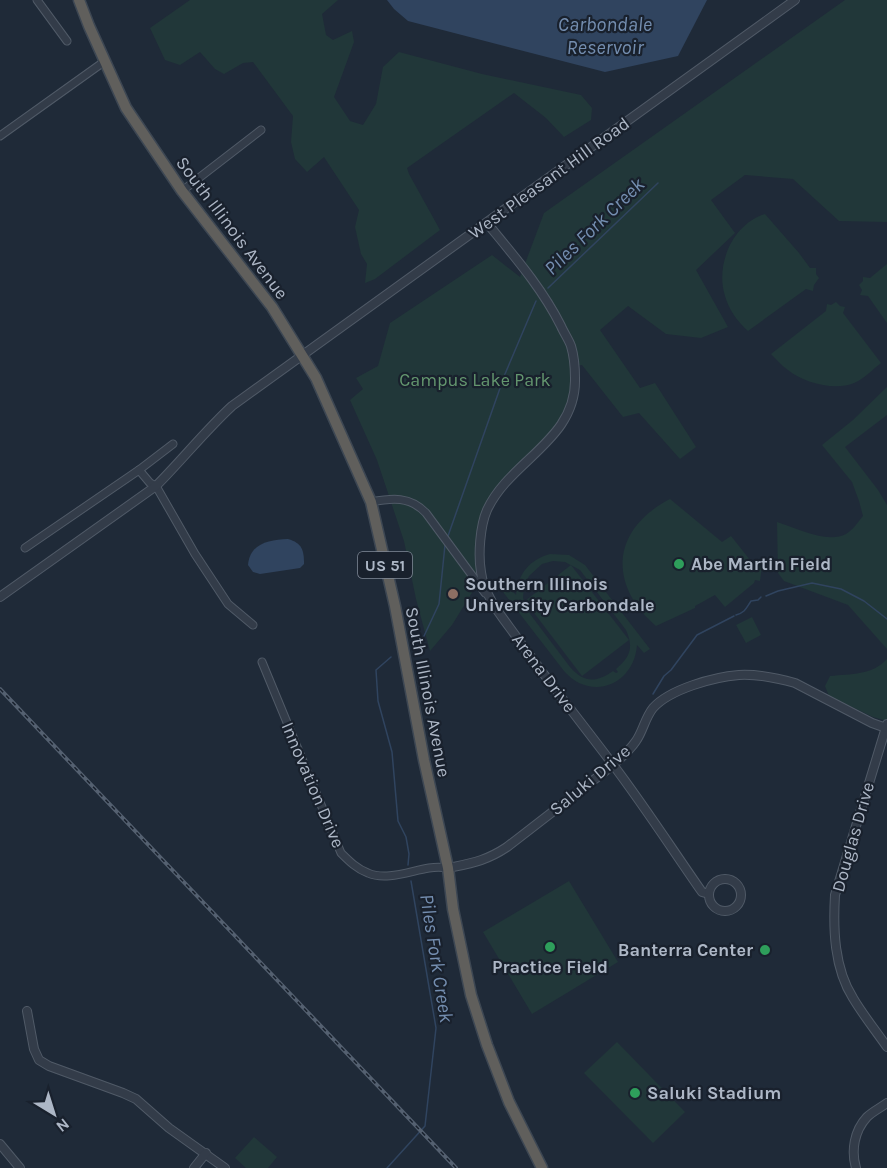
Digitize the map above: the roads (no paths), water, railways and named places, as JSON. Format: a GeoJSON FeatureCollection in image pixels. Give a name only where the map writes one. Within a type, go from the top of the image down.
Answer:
{"type":"FeatureCollection","features":[{"type":"Feature","properties":{"kind":"highway","name":"South Illinois Avenue"},"geometry":{"type":"LineString","coordinates":[[79,0],[126,108],[182,191],[272,307],[316,378],[371,502],[395,606],[471,995],[509,1102],[542,1168]]}},
{"type":"Feature","properties":{"kind":"street"},"geometry":{"type":"LineString","coordinates":[[37,0],[67,41]]}},
{"type":"Feature","properties":{"kind":"street","name":"West Pleasant Hill Road"},"geometry":{"type":"LineString","coordinates":[[0,597],[156,486],[178,465],[213,423],[232,406],[795,0]]}},
{"type":"Feature","properties":{"kind":"street"},"geometry":{"type":"LineString","coordinates":[[0,136],[105,61]]}},
{"type":"Feature","properties":{"kind":"street"},"geometry":{"type":"LineString","coordinates":[[182,191],[261,130]]}},
{"type":"Feature","properties":{"kind":"street","name":"Arena Drive"},"geometry":{"type":"LineString","coordinates":[[487,223],[526,272],[554,313],[571,346],[576,390],[570,410],[557,431],[543,447],[520,466],[499,490],[487,510],[482,528],[481,575],[489,598],[613,765],[702,892],[709,894]]}},
{"type":"Feature","properties":{"kind":"street"},"geometry":{"type":"LineString","coordinates":[[25,548],[173,444]]}},
{"type":"Feature","properties":{"kind":"street"},"geometry":{"type":"LineString","coordinates":[[139,470],[150,483],[156,486],[195,554],[228,604],[253,626]]}},
{"type":"Feature","properties":{"kind":"street"},"geometry":{"type":"LineString","coordinates":[[371,502],[402,499],[419,506],[489,598]]}},
{"type":"Feature","properties":{"kind":"street","name":"Innovation Drive"},"geometry":{"type":"LineString","coordinates":[[262,662],[341,853],[366,873],[378,876],[433,867],[448,868]]}},
{"type":"Feature","properties":{"kind":"street","name":"Saluki Drive"},"geometry":{"type":"LineString","coordinates":[[448,868],[493,856],[613,765],[637,741],[652,709],[676,691],[740,675],[759,676],[795,683],[862,718],[886,726]]}},
{"type":"Feature","properties":{"kind":"street","name":"Douglas Drive"},"geometry":{"type":"LineString","coordinates":[[886,726],[835,894],[834,916],[837,948],[845,981],[852,997],[887,1047]]}},
{"type":"Feature","properties":{"kind":"street"},"geometry":{"type":"LineString","coordinates":[[27,1011],[34,1049],[39,1060],[49,1066],[136,1099],[170,1128],[225,1168]]}},
{"type":"Feature","properties":{"kind":"street"},"geometry":{"type":"LineString","coordinates":[[856,1168],[853,1150],[858,1128],[868,1116],[887,1103]]}},
{"type":"Feature","properties":{"kind":"street"},"geometry":{"type":"LineString","coordinates":[[0,1144],[20,1168]]}},
{"type":"Feature","properties":{"kind":"street"},"geometry":{"type":"LineString","coordinates":[[194,1168],[206,1153]]}},
{"type":"Feature","properties":{"kind":"water","name":"Carbondale Reservoir"},"geometry":{"type":"Polygon","coordinates":[[[387,0],[707,0],[678,56],[605,72],[408,21],[387,0]]]}},
{"type":"Feature","properties":{"kind":"water"},"geometry":{"type":"Polygon","coordinates":[[[288,539],[299,545],[303,551],[304,564],[300,568],[260,574],[253,572],[248,565],[252,552],[257,547],[274,540],[288,539]]]}},
{"type":"Feature","properties":{"kind":"waterway","name":"Piles Fork Creek"},"geometry":{"type":"LineString","coordinates":[[548,288],[658,183]]}},
{"type":"Feature","properties":{"kind":"waterway","name":"Piles Fork Creek"},"geometry":{"type":"LineString","coordinates":[[448,536],[505,374],[536,301]]}},
{"type":"Feature","properties":{"kind":"waterway","name":"Piles Fork Creek"},"geometry":{"type":"LineString","coordinates":[[424,636],[439,604],[445,545]]}},
{"type":"Feature","properties":{"kind":"waterway"},"geometry":{"type":"LineString","coordinates":[[766,596],[812,583],[841,589],[864,601],[887,619]]}},
{"type":"Feature","properties":{"kind":"waterway"},"geometry":{"type":"LineString","coordinates":[[736,615],[744,611],[751,601],[761,597]]}},
{"type":"Feature","properties":{"kind":"waterway"},"geometry":{"type":"LineString","coordinates":[[653,694],[664,676],[697,635],[734,616]]}},
{"type":"Feature","properties":{"kind":"waterway","name":"Piles Fork Creek"},"geometry":{"type":"LineString","coordinates":[[391,657],[376,670],[378,701],[392,752],[398,821],[406,837],[408,865]]}},
{"type":"Feature","properties":{"kind":"waterway","name":"Piles Fork Creek"},"geometry":{"type":"LineString","coordinates":[[387,1168],[425,1126],[436,1028],[411,881]]}},
{"type":"Feature","properties":{"kind":"railway"},"geometry":{"type":"LineString","coordinates":[[0,689],[456,1168]]}},
{"type":"Feature","properties":{"kind":"place","name":"Abe Martin Field"},"geometry":{"type":"Point","coordinates":[679,564]}},
{"type":"Feature","properties":{"kind":"place","name":"Southern Illinois University Carbondale"},"geometry":{"type":"Point","coordinates":[453,594]}},
{"type":"Feature","properties":{"kind":"place","name":"Practice Field"},"geometry":{"type":"Point","coordinates":[550,947]}},
{"type":"Feature","properties":{"kind":"place","name":"Banterra Center"},"geometry":{"type":"Point","coordinates":[765,950]}},
{"type":"Feature","properties":{"kind":"place","name":"Saluki Stadium"},"geometry":{"type":"Point","coordinates":[635,1093]}},
{"type":"Feature","properties":{"kind":"park label","name":"Campus Lake Park"},"geometry":{"type":"Point","coordinates":[475,380]}}]}
